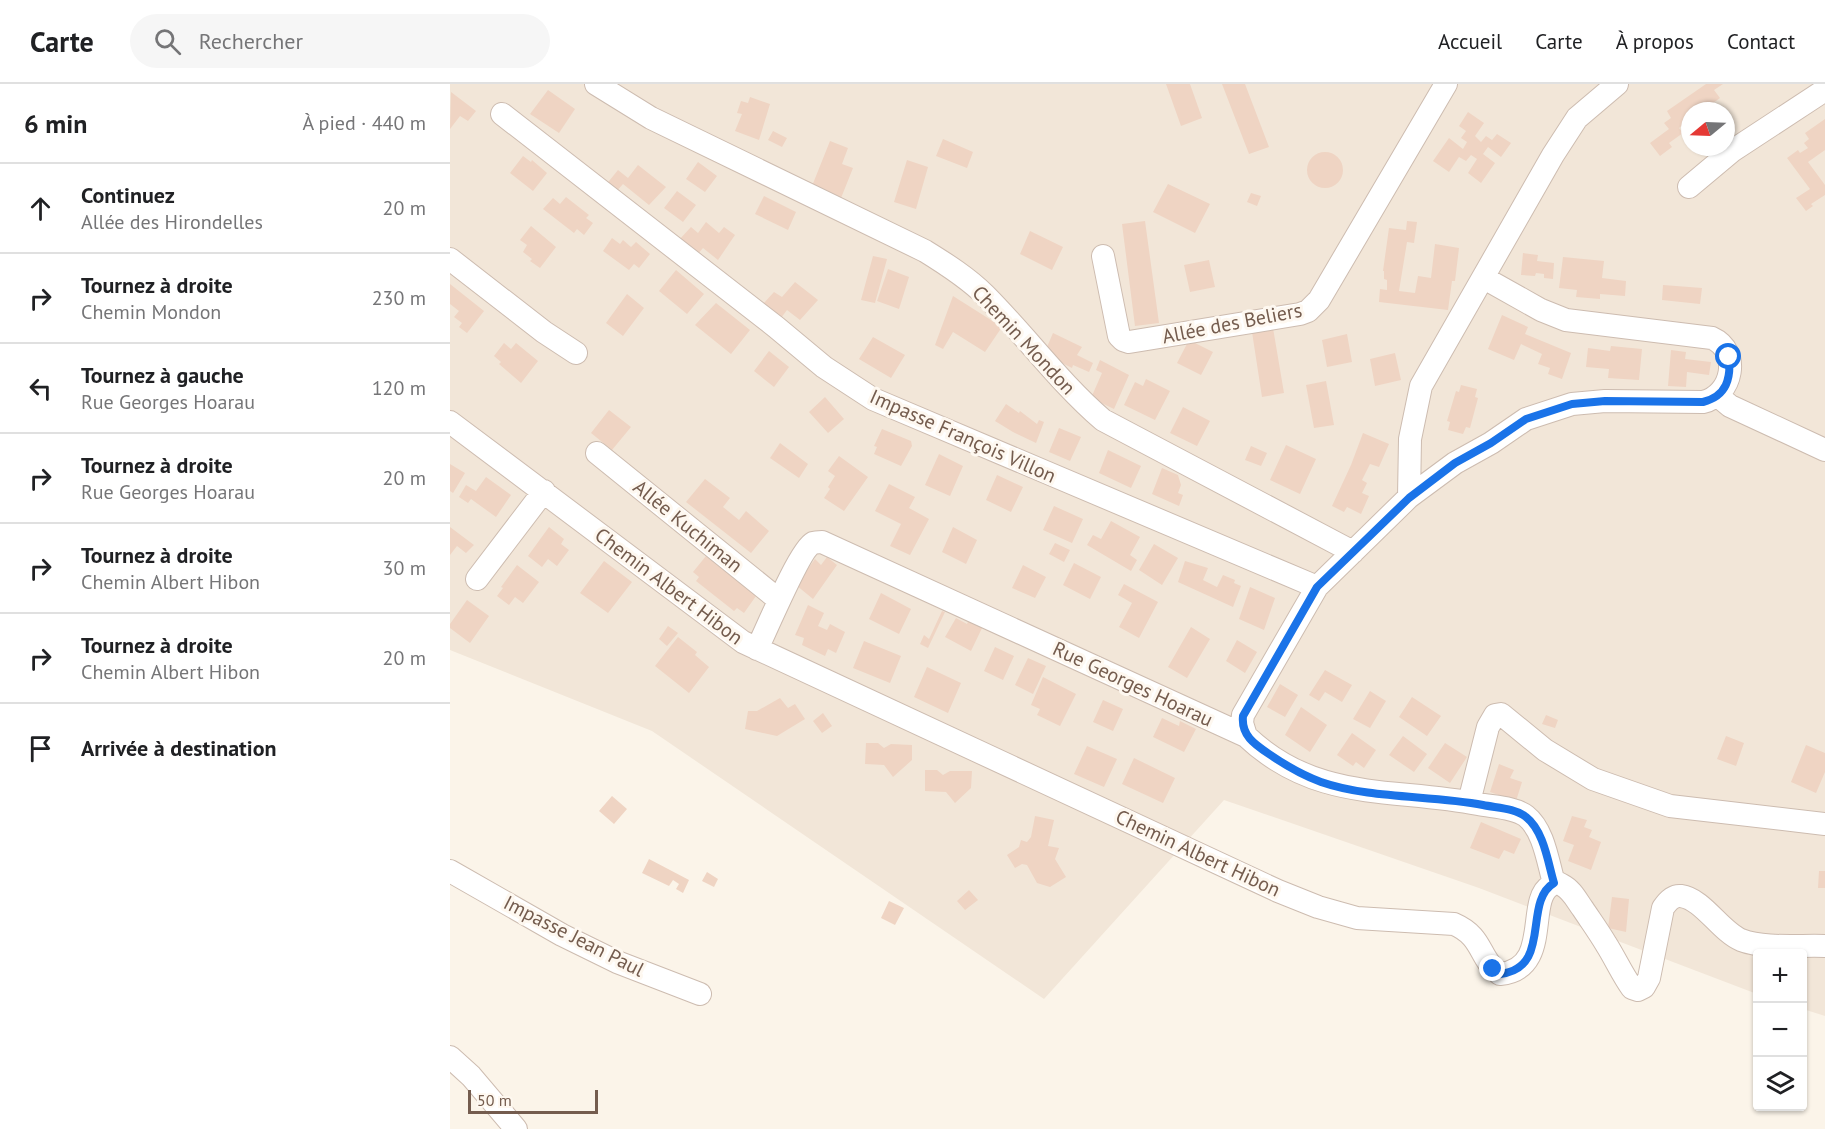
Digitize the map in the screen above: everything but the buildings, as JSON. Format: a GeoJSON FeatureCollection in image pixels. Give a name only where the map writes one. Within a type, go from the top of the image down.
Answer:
{"type":"FeatureCollection","features":[{"type":"Feature","properties":{"kind":"street","name":"Chemin Mondon"},"geometry":{"type":"LineString","coordinates":[[596,84],[651,118],[925,251],[984,294],[1051,370],[1103,420],[1353,552]]}},
{"type":"Feature","properties":{"kind":"street","name":"Allée des Beliers"},"geometry":{"type":"LineString","coordinates":[[1103,256],[1119,336],[1129,342],[1308,311],[1319,300],[1446,84]]}},
{"type":"Feature","properties":{"kind":"street"},"geometry":{"type":"LineString","coordinates":[[1409,498],[1410,439],[1421,386],[1552,155],[1577,118],[1617,84]]}},
{"type":"Feature","properties":{"kind":"street"},"geometry":{"type":"LineString","coordinates":[[1689,187],[1732,151],[1825,90]]}},
{"type":"Feature","properties":{"kind":"street","name":"Impasse François Villon"},"geometry":{"type":"LineString","coordinates":[[502,114],[824,366],[873,399],[1317,587]]}},
{"type":"Feature","properties":{"kind":"street"},"geometry":{"type":"LineString","coordinates":[[450,259],[544,332],[576,353]]}},
{"type":"Feature","properties":{"kind":"street"},"geometry":{"type":"LineString","coordinates":[[1246,736],[1242,723],[1243,716],[1317,587],[1409,498],[1455,463],[1491,443],[1526,419],[1550,410],[1572,404],[1605,401],[1703,402],[1718,396],[1724,389],[1731,372],[1726,349],[1719,341],[1712,338],[1566,320],[1484,278]]}},
{"type":"Feature","properties":{"kind":"street"},"geometry":{"type":"LineString","coordinates":[[1718,396],[1730,405],[1825,450]]}},
{"type":"Feature","properties":{"kind":"street","name":"Chemin Albert Hibon"},"geometry":{"type":"LineString","coordinates":[[450,422],[729,633],[757,650],[1278,891],[1318,907],[1357,918],[1454,924],[1466,929],[1475,938],[1493,969],[1500,974],[1515,970],[1528,957],[1534,944],[1541,898],[1546,888],[1554,883]]}},
{"type":"Feature","properties":{"kind":"street","name":"Allée Kuchiman"},"geometry":{"type":"LineString","coordinates":[[597,453],[779,600]]}},
{"type":"Feature","properties":{"kind":"street"},"geometry":{"type":"LineString","coordinates":[[477,579],[544,491]]}},
{"type":"Feature","properties":{"kind":"street","name":"Rue Georges Hoarau"},"geometry":{"type":"LineString","coordinates":[[779,600],[806,550],[812,543],[822,542],[1246,736],[1284,765],[1322,782],[1357,790],[1469,802],[1516,811],[1532,822],[1538,832],[1554,883]]}},
{"type":"Feature","properties":{"kind":"street"},"geometry":{"type":"LineString","coordinates":[[757,650],[779,600]]}},
{"type":"Feature","properties":{"kind":"street"},"geometry":{"type":"LineString","coordinates":[[1469,802],[1488,727],[1495,715],[1501,714],[1545,750],[1593,779],[1670,806],[1825,824]]}},
{"type":"Feature","properties":{"kind":"street","name":"Impasse Jean Paul"},"geometry":{"type":"LineString","coordinates":[[450,872],[562,935],[617,962],[700,994]]}},
{"type":"Feature","properties":{"kind":"street"},"geometry":{"type":"LineString","coordinates":[[1554,883],[1561,884],[1571,892],[1607,945],[1625,978],[1632,988],[1638,990],[1644,987],[1649,978],[1658,923],[1663,908],[1669,900],[1676,896],[1690,899],[1725,931],[1741,939],[1757,944],[1825,946]]}},
{"type":"Feature","properties":{"kind":"street"},"geometry":{"type":"LineString","coordinates":[[450,1058],[471,1076],[516,1129]]}},
{"type":"Feature","properties":{"kind":"shaded area"},"geometry":{"type":"Polygon","coordinates":[[[450,84],[1825,84],[1825,1016],[1807,1010],[1807,949],[1753,949],[1753,992],[1479,888],[1224,800],[1044,999],[652,731],[450,650],[450,84]]]}},
{"type":"Feature","properties":{"kind":"route"},"geometry":{"type":"LineString","coordinates":[[1493,969],[1500,974],[1509,973],[1520,967],[1528,957],[1534,944],[1541,898],[1546,888],[1554,883],[1538,832],[1532,822],[1516,811],[1469,802],[1357,790],[1302,775],[1258,747],[1246,736],[1242,723],[1243,716],[1317,587],[1409,498],[1455,463],[1491,443],[1526,419],[1572,404],[1605,401],[1703,402],[1712,400],[1724,389],[1731,372],[1729,357]]}}]}
